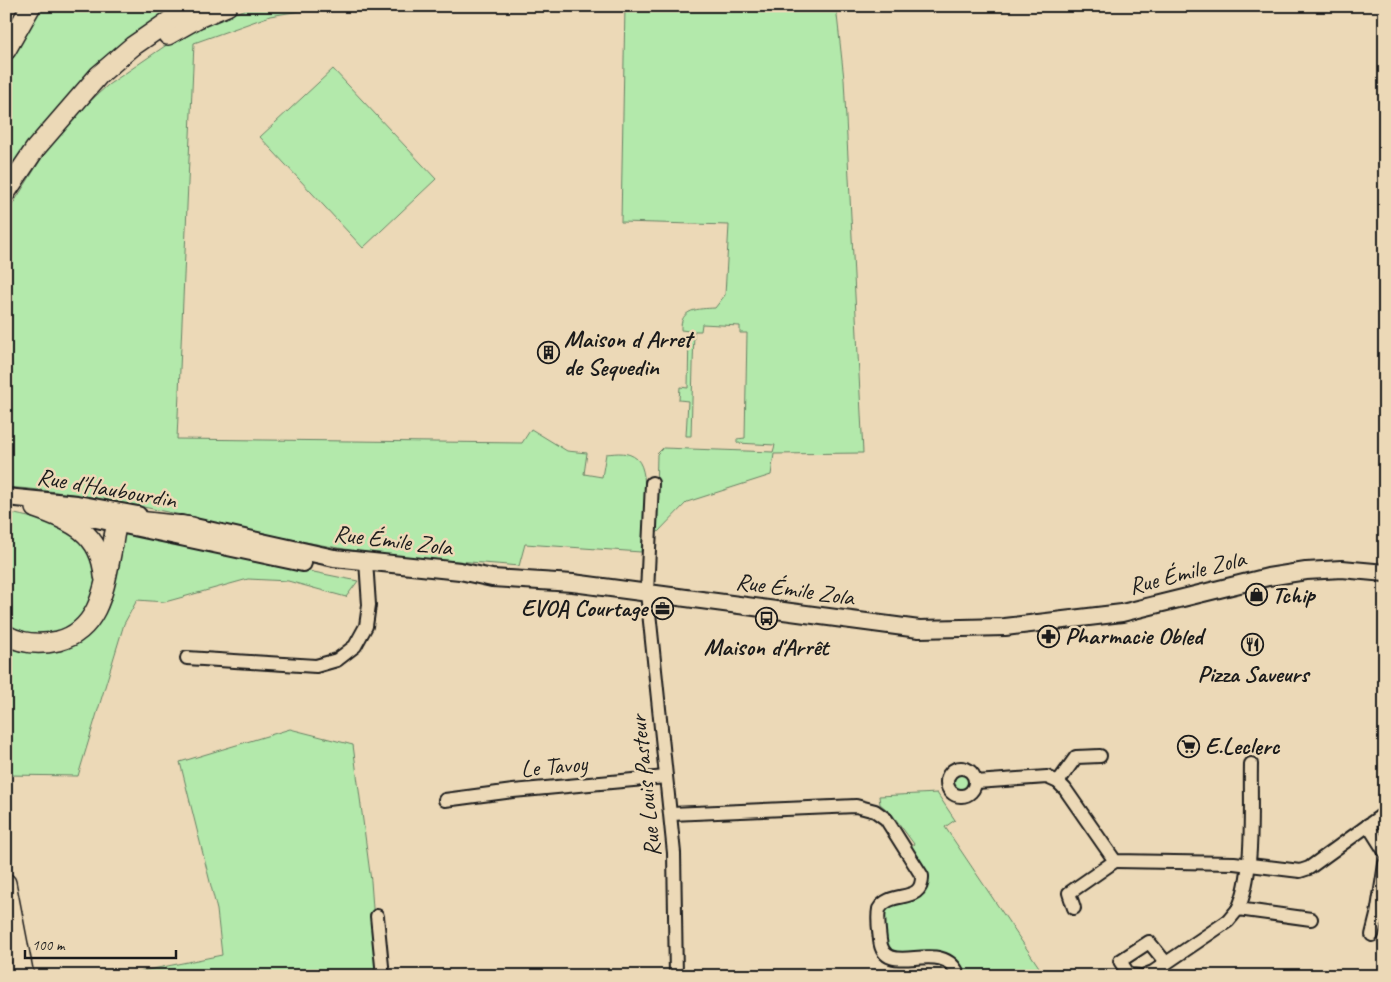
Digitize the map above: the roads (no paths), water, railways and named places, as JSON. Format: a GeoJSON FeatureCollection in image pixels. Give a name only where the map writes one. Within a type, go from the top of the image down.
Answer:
{"type":"FeatureCollection","features":[{"type":"Feature","properties":{"kind":"highway"},"geometry":{"type":"LineString","coordinates":[[6,50],[31,6]]}},
{"type":"Feature","properties":{"kind":"highway"},"geometry":{"type":"LineString","coordinates":[[6,192],[35,149],[112,64],[139,41],[191,6]]}},
{"type":"Feature","properties":{"kind":"highway"},"geometry":{"type":"LineString","coordinates":[[57,123],[146,48],[198,18],[228,6]]}},
{"type":"Feature","properties":{"kind":"highway"},"geometry":{"type":"LineString","coordinates":[[35,508],[72,522],[89,538],[102,560],[104,589]]}},
{"type":"Feature","properties":{"kind":"highway"},"geometry":{"type":"LineString","coordinates":[[6,635],[16,640],[37,644],[61,640],[75,634],[92,617],[104,589],[120,519],[127,518],[196,532]]}},
{"type":"Feature","properties":{"kind":"highway"},"geometry":{"type":"LineString","coordinates":[[6,883],[24,976]]}},
{"type":"Feature","properties":{"kind":"main road","name":"Rue d'Haubourdin"},"geometry":{"type":"LineString","coordinates":[[6,497],[77,504],[196,532]]}},
{"type":"Feature","properties":{"kind":"main road","name":"Rue d'Haubourdin"},"geometry":{"type":"LineString","coordinates":[[6,504],[118,523]]}},
{"type":"Feature","properties":{"kind":"main road","name":"Rue Émile Zola"},"geometry":{"type":"LineString","coordinates":[[196,532],[366,566],[500,588],[534,590],[598,587],[906,628],[949,630],[1005,627],[1122,613],[1292,573],[1342,569],[1385,573]]}},
{"type":"Feature","properties":{"kind":"street","name":"Rue Louis Pasteur"},"geometry":{"type":"LineString","coordinates":[[652,483],[648,593],[671,814],[676,894],[676,976]]}},
{"type":"Feature","properties":{"kind":"street"},"geometry":{"type":"LineString","coordinates":[[187,658],[316,666],[337,660],[355,646],[366,626],[369,606],[366,566]]}},
{"type":"Feature","properties":{"kind":"street"},"geometry":{"type":"LineString","coordinates":[[1058,782],[1076,757],[1100,756]]}},
{"type":"Feature","properties":{"kind":"street"},"geometry":{"type":"LineString","coordinates":[[1166,964],[1149,942],[1120,961],[1135,976],[1153,972],[1166,964],[1228,921],[1238,909],[1245,889],[1248,865],[1251,764]]}},
{"type":"Feature","properties":{"kind":"street","name":"Le Tavoy"},"geometry":{"type":"LineString","coordinates":[[445,800],[513,791],[666,777]]}},
{"type":"Feature","properties":{"kind":"street"},"geometry":{"type":"LineString","coordinates":[[976,782],[1046,778],[1058,782],[1115,862]]}},
{"type":"Feature","properties":{"kind":"street"},"geometry":{"type":"LineString","coordinates":[[671,814],[856,806],[875,811],[891,824],[922,876],[921,885],[917,892],[910,896],[889,899],[879,909],[882,957],[888,963],[895,966],[943,960],[952,965],[958,976]]}},
{"type":"Feature","properties":{"kind":"street"},"geometry":{"type":"LineString","coordinates":[[1074,908],[1069,893],[1115,862],[1225,862],[1295,872],[1305,870],[1385,813]]}},
{"type":"Feature","properties":{"kind":"street"},"geometry":{"type":"LineString","coordinates":[[1368,825],[1385,852]]}},
{"type":"Feature","properties":{"kind":"street"},"geometry":{"type":"LineString","coordinates":[[1372,935],[1385,864]]}},
{"type":"Feature","properties":{"kind":"street"},"geometry":{"type":"LineString","coordinates":[[1238,909],[1310,919]]}},
{"type":"Feature","properties":{"kind":"street"},"geometry":{"type":"LineString","coordinates":[[377,916],[383,976]]}},
{"type":"Feature","properties":{"kind":"place","name":"Maison d Arret de Sequedin"},"geometry":{"type":"Point","coordinates":[548,353]}},
{"type":"Feature","properties":{"kind":"place","name":"Tchip"},"geometry":{"type":"Point","coordinates":[1256,595]}},
{"type":"Feature","properties":{"kind":"place","name":"EVOA Courtage"},"geometry":{"type":"Point","coordinates":[663,608]}},
{"type":"Feature","properties":{"kind":"place","name":"Maison d'Arrêt"},"geometry":{"type":"Point","coordinates":[766,618]}},
{"type":"Feature","properties":{"kind":"place","name":"Pharmacie Obled"},"geometry":{"type":"Point","coordinates":[1049,636]}},
{"type":"Feature","properties":{"kind":"place","name":"Pizza Saveurs"},"geometry":{"type":"Point","coordinates":[1253,645]}},
{"type":"Feature","properties":{"kind":"place","name":"E.Leclerc"},"geometry":{"type":"Point","coordinates":[1189,746]}}]}
